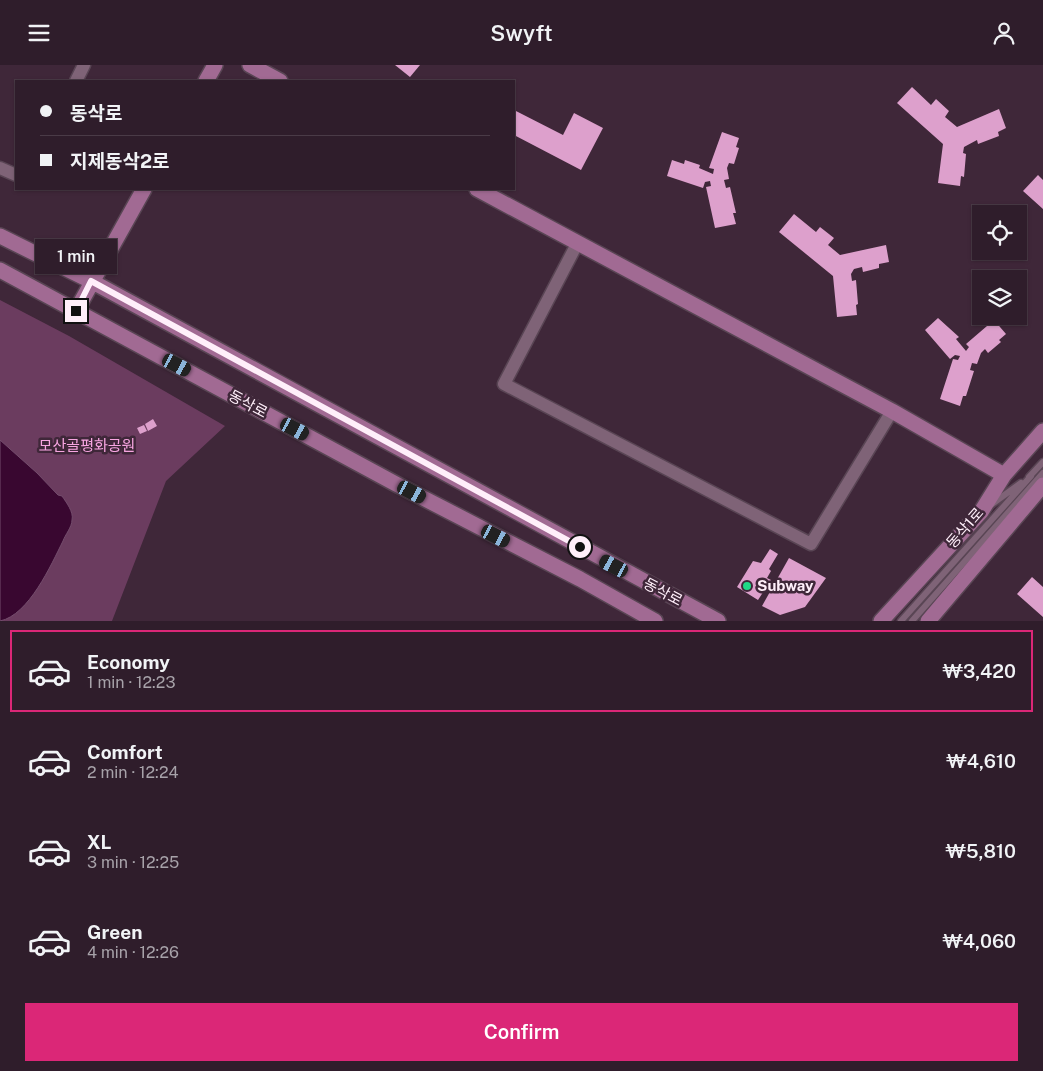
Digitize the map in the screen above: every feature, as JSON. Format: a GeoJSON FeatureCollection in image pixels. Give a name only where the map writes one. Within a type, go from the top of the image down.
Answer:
{"type":"FeatureCollection","features":[{"type":"Feature","properties":{"kind":"main road"},"geometry":{"type":"LineString","coordinates":[[207,80],[215,65]]}},
{"type":"Feature","properties":{"kind":"main road"},"geometry":{"type":"LineString","coordinates":[[250,65],[278,80]]}},
{"type":"Feature","properties":{"kind":"main road"},"geometry":{"type":"LineString","coordinates":[[76,311],[143,190]]}},
{"type":"Feature","properties":{"kind":"main road"},"geometry":{"type":"LineString","coordinates":[[479,190],[892,411],[1004,475]]}},
{"type":"Feature","properties":{"kind":"main road","name":"동삭로"},"geometry":{"type":"LineString","coordinates":[[0,236],[91,281],[718,621]]}},
{"type":"Feature","properties":{"kind":"main road","name":"동삭로"},"geometry":{"type":"LineString","coordinates":[[0,271],[396,484],[580,579],[655,621]]}},
{"type":"Feature","properties":{"kind":"main road","name":"동삭1로"},"geometry":{"type":"LineString","coordinates":[[881,621],[980,512],[1004,475],[1043,431]]}},
{"type":"Feature","properties":{"kind":"main road","name":"동삭1로"},"geometry":{"type":"LineString","coordinates":[[928,621],[1037,480]]}},
{"type":"Feature","properties":{"kind":"street"},"geometry":{"type":"LineString","coordinates":[[76,80],[84,65]]}},
{"type":"Feature","properties":{"kind":"street"},"geometry":{"type":"LineString","coordinates":[[0,169],[15,175]]}},
{"type":"Feature","properties":{"kind":"street"},"geometry":{"type":"LineString","coordinates":[[577,244],[504,384],[811,544],[892,411]]}},
{"type":"Feature","properties":{"kind":"lane"},"geometry":{"type":"LineString","coordinates":[[901,621],[1037,480],[1043,462]]}},
{"type":"Feature","properties":{"kind":"lane"},"geometry":{"type":"LineString","coordinates":[[912,621],[1043,473]]}},
{"type":"Feature","properties":{"kind":"lane"},"geometry":{"type":"LineString","coordinates":[[980,512],[1037,480]]}},
{"type":"Feature","properties":{"kind":"green space","name":"모산골평화공원"},"geometry":{"type":"Polygon","coordinates":[[[0,300],[69,336],[225,426],[166,481],[112,621],[0,621],[0,300]]]}},
{"type":"Feature","properties":{"kind":"shaded area"},"geometry":{"type":"Polygon","coordinates":[[[0,440],[37,473],[58,495],[62,496],[72,514],[72,523],[52,563],[30,599],[11,617],[0,621],[0,440]]]}},
{"type":"Feature","properties":{"kind":"building"},"geometry":{"type":"Polygon","coordinates":[[[395,65],[420,65],[410,77],[395,65]]]}},
{"type":"Feature","properties":{"kind":"building"},"geometry":{"type":"Polygon","coordinates":[[[912,87],[931,105],[936,99],[949,111],[945,117],[957,127],[999,109],[1006,128],[998,132],[999,136],[978,144],[977,140],[964,147],[963,153],[966,154],[964,177],[961,176],[960,186],[938,183],[943,144],[897,103],[912,87]]]}},
{"type":"Feature","properties":{"kind":"building"},"geometry":{"type":"Polygon","coordinates":[[[515,111],[563,135],[574,113],[603,128],[581,170],[515,136],[515,111]]]}},
{"type":"Feature","properties":{"kind":"building"},"geometry":{"type":"Polygon","coordinates":[[[722,132],[739,138],[736,147],[739,148],[734,164],[729,163],[727,168],[729,179],[724,180],[726,188],[730,187],[736,213],[733,213],[736,224],[715,228],[706,187],[711,186],[710,181],[705,182],[703,188],[667,176],[672,160],[684,164],[685,160],[700,165],[699,168],[713,174],[714,169],[709,168],[722,132]]]}},
{"type":"Feature","properties":{"kind":"building"},"geometry":{"type":"Polygon","coordinates":[[[1038,175],[1043,180],[1043,209],[1023,191],[1038,175]]]}},
{"type":"Feature","properties":{"kind":"building"},"geometry":{"type":"Polygon","coordinates":[[[794,214],[816,232],[820,227],[834,238],[828,245],[840,255],[886,245],[889,262],[879,264],[879,268],[863,272],[862,267],[854,269],[851,274],[852,281],[856,280],[857,315],[837,317],[833,276],[779,232],[794,214]]]}},
{"type":"Feature","properties":{"kind":"building"},"geometry":{"type":"Polygon","coordinates":[[[938,318],[959,337],[956,339],[966,351],[969,347],[966,344],[988,325],[998,325],[1006,334],[999,340],[1001,342],[988,353],[985,349],[981,353],[977,364],[972,363],[970,370],[974,371],[966,396],[963,396],[960,406],[940,399],[953,359],[958,360],[960,356],[955,355],[950,359],[925,330],[938,318]]]}},
{"type":"Feature","properties":{"kind":"building"},"geometry":{"type":"Polygon","coordinates":[[[153,419],[157,426],[148,431],[145,424],[153,419]]]}},
{"type":"Feature","properties":{"kind":"building"},"geometry":{"type":"Polygon","coordinates":[[[144,425],[147,431],[140,434],[137,428],[144,425]]]}},
{"type":"Feature","properties":{"kind":"building"},"geometry":{"type":"Polygon","coordinates":[[[770,549],[778,554],[769,569],[771,571],[767,578],[771,580],[758,600],[737,587],[753,561],[761,563],[770,549]]]}},
{"type":"Feature","properties":{"kind":"building"},"geometry":{"type":"Polygon","coordinates":[[[789,558],[826,578],[805,607],[780,615],[762,606],[789,558]]]}},
{"type":"Feature","properties":{"kind":"building"},"geometry":{"type":"Polygon","coordinates":[[[1032,577],[1043,587],[1043,617],[1017,594],[1032,577]]]}},
{"type":"Feature","properties":{"kind":"place","name":"Subway"},"geometry":{"type":"Point","coordinates":[747,586]}},
{"type":"Feature","properties":{"kind":"route"},"geometry":{"type":"LineString","coordinates":[[76,311],[91,281],[580,547]]}}]}
